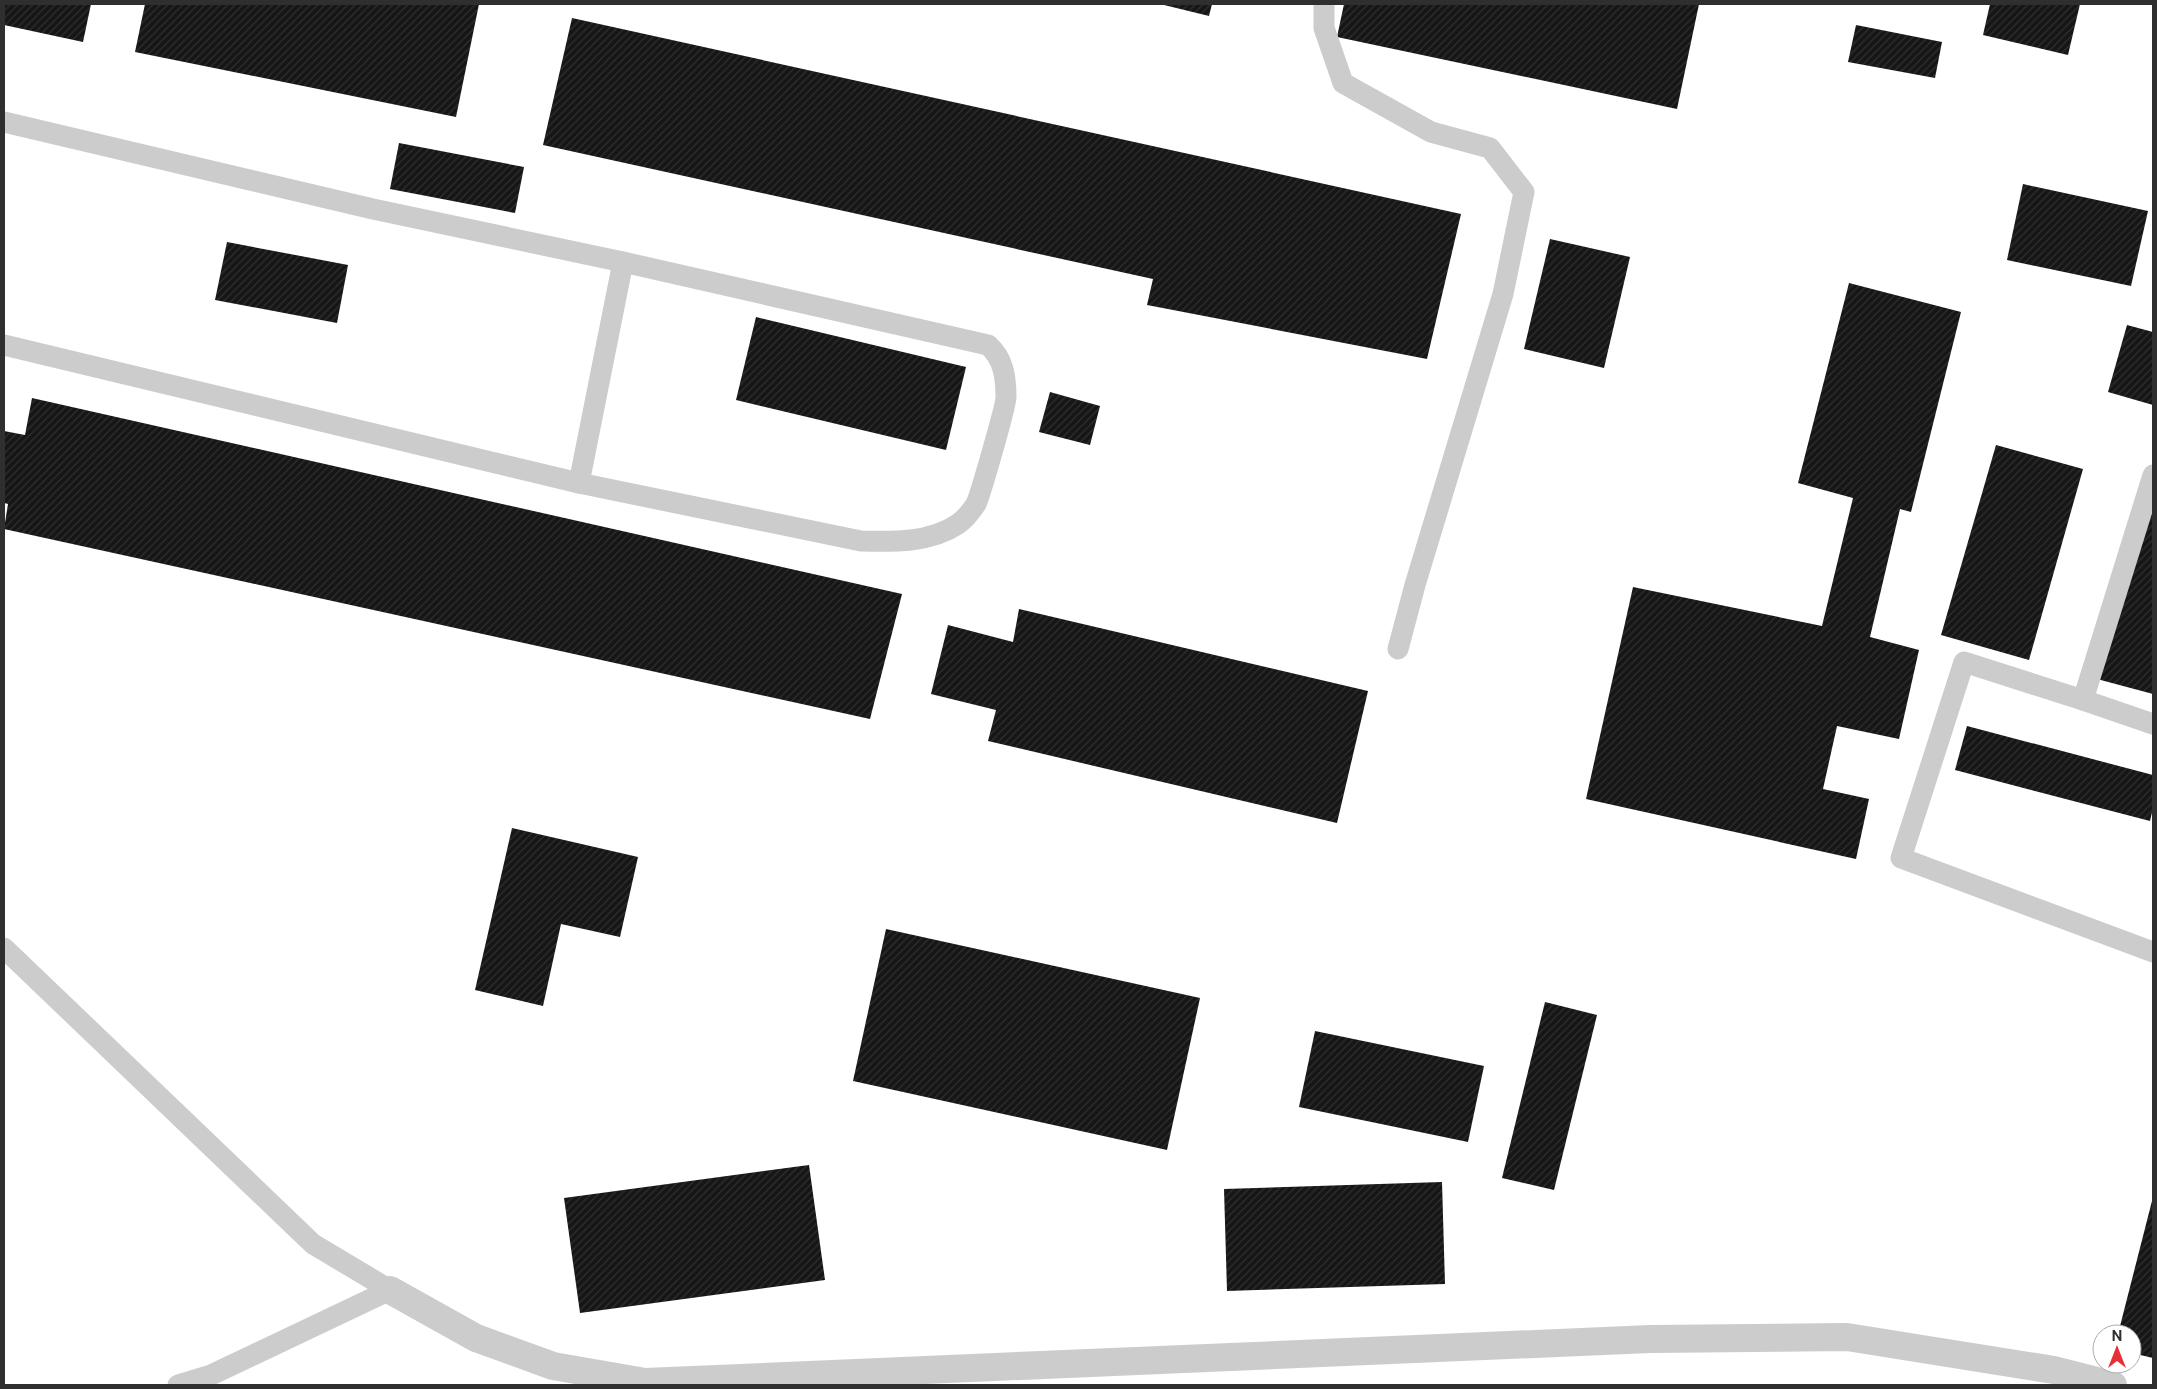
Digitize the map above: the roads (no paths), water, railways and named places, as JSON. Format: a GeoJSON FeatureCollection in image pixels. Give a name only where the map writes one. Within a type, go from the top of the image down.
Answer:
{"type":"FeatureCollection","features":[{"type":"Feature","properties":{"kind":"street"},"geometry":{"type":"LineString","coordinates":[[390,1290],[476,1338],[553,1366],[645,1382],[1650,1339],[1847,1337],[2054,1370],[2113,1385]]}},
{"type":"Feature","properties":{"kind":"lane"},"geometry":{"type":"LineString","coordinates":[[1324,4],[1324,28],[1343,83],[1431,132],[1490,148],[1524,192],[1503,294],[1415,585],[1398,649]]}},
{"type":"Feature","properties":{"kind":"lane"},"geometry":{"type":"LineString","coordinates":[[4,122],[373,209],[623,262],[988,344],[998,354],[1004,374],[1006,399],[976,503],[958,524],[932,536],[898,543],[861,541],[579,483],[4,346]]}},
{"type":"Feature","properties":{"kind":"lane"},"geometry":{"type":"LineString","coordinates":[[579,483],[623,262]]}},
{"type":"Feature","properties":{"kind":"lane"},"geometry":{"type":"LineString","coordinates":[[2083,700],[2153,475]]}},
{"type":"Feature","properties":{"kind":"lane"},"geometry":{"type":"LineString","coordinates":[[2153,724],[1964,662],[1901,858],[2153,952]]}},
{"type":"Feature","properties":{"kind":"lane"},"geometry":{"type":"LineString","coordinates":[[4,948],[313,1244],[390,1290]]}},
{"type":"Feature","properties":{"kind":"lane"},"geometry":{"type":"LineString","coordinates":[[178,1385],[211,1375],[390,1290]]}}]}
